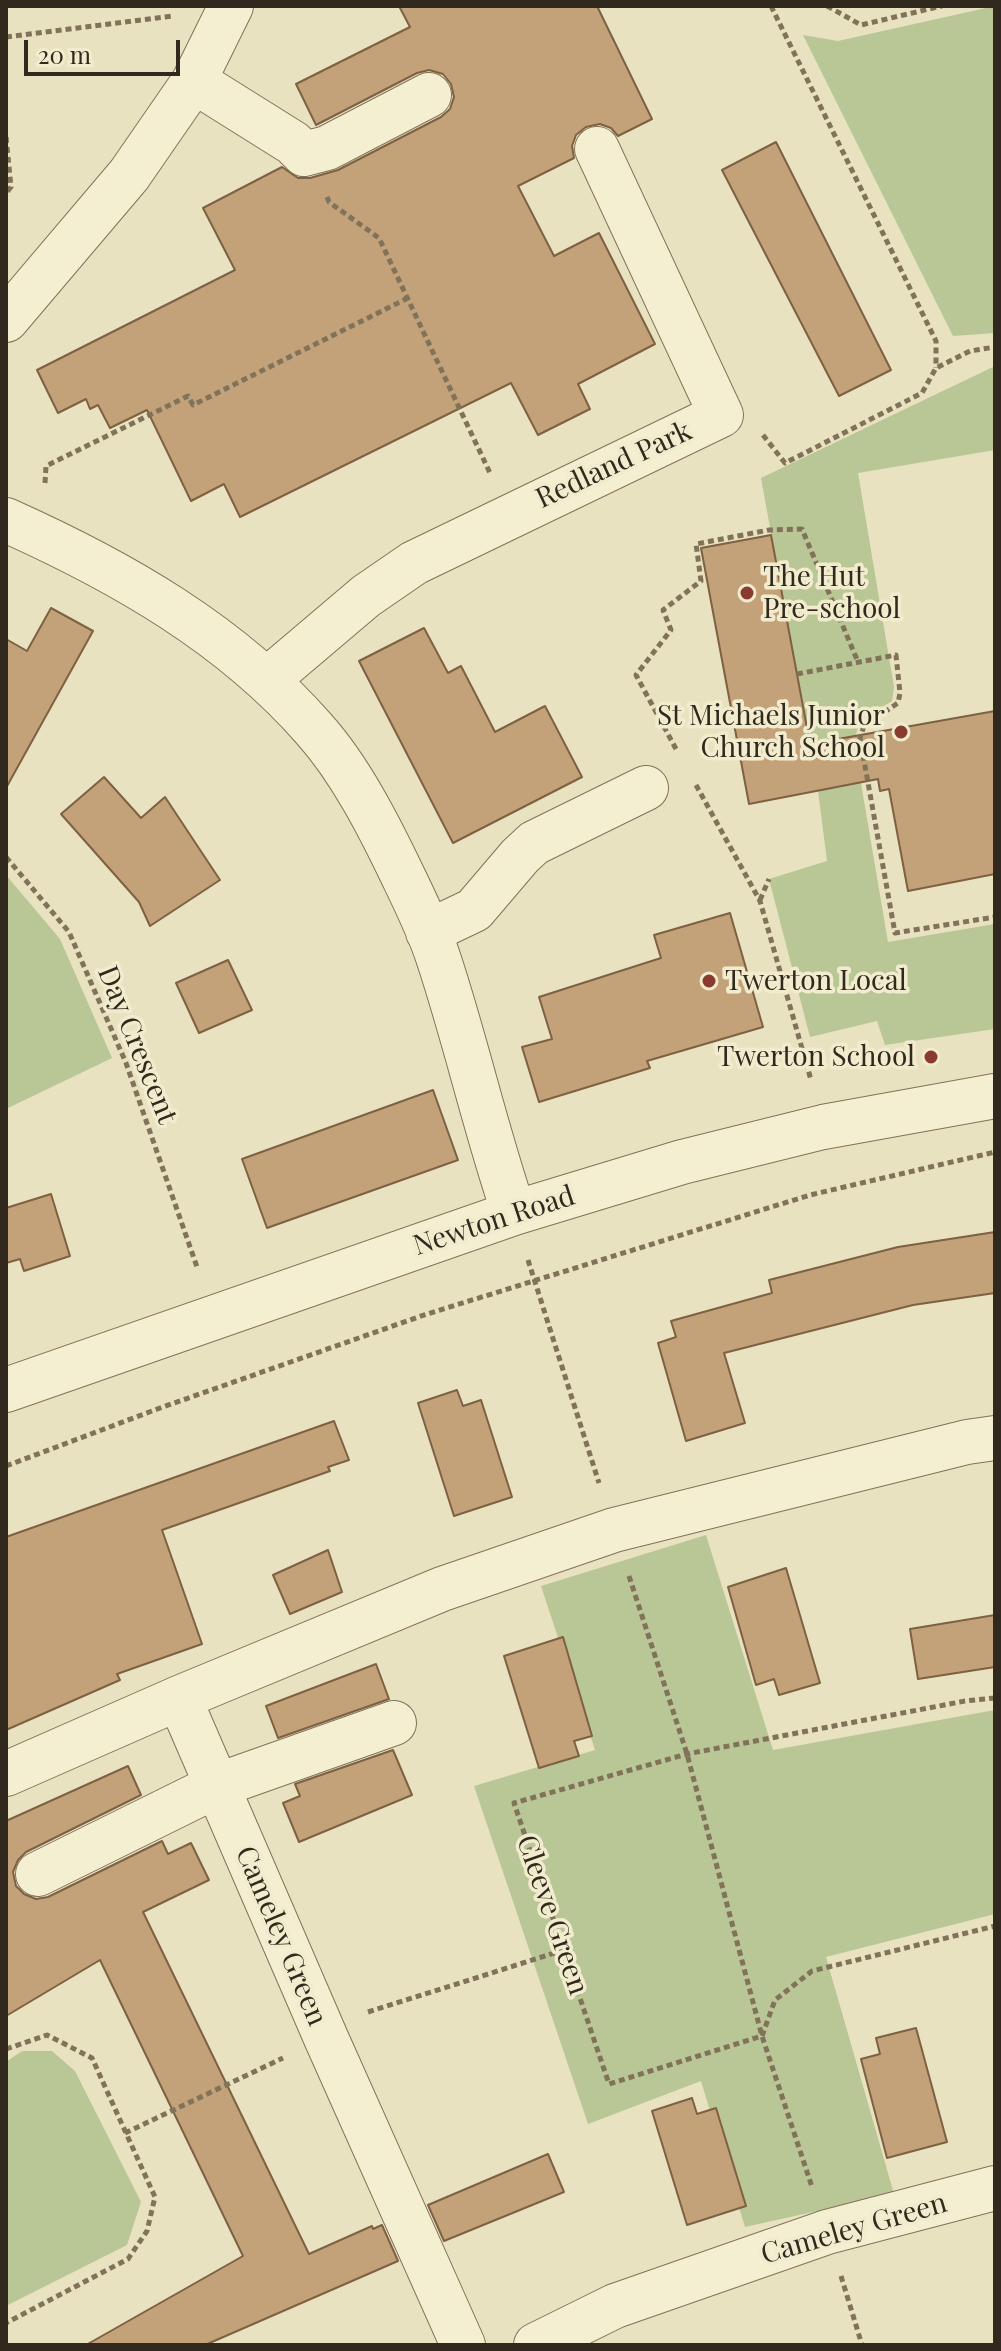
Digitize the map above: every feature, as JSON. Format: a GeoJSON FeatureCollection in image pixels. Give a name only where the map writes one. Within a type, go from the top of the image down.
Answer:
{"type":"FeatureCollection","features":[{"type":"Feature","properties":{"kind":"street"},"geometry":{"type":"LineString","coordinates":[[6,320],[129,175],[194,81],[231,6]]}},
{"type":"Feature","properties":{"kind":"street"},"geometry":{"type":"LineString","coordinates":[[194,81],[293,143],[304,154],[327,148],[429,95]]}},
{"type":"Feature","properties":{"kind":"street","name":"Redland Park"},"geometry":{"type":"LineString","coordinates":[[267,680],[390,577],[509,515],[721,415],[597,149]]}},
{"type":"Feature","properties":{"kind":"street"},"geometry":{"type":"LineString","coordinates":[[24,528],[104,566],[205,630],[267,680],[316,731],[392,852],[438,955],[495,1157],[514,1213]]}},
{"type":"Feature","properties":{"kind":"street"},"geometry":{"type":"LineString","coordinates":[[428,932],[474,910],[534,843],[646,788]]}},
{"type":"Feature","properties":{"kind":"street","name":"Newton Road"},"geometry":{"type":"LineString","coordinates":[[6,1390],[514,1213],[682,1162],[823,1127],[995,1096]]}},
{"type":"Feature","properties":{"kind":"street"},"geometry":{"type":"LineString","coordinates":[[6,1774],[442,1589],[614,1530],[967,1442],[995,1438]]}},
{"type":"Feature","properties":{"kind":"street","name":"Cameley Green"},"geometry":{"type":"LineString","coordinates":[[179,1698],[463,2345]]}},
{"type":"Feature","properties":{"kind":"street"},"geometry":{"type":"LineString","coordinates":[[38,1874],[216,1786],[394,1723]]}},
{"type":"Feature","properties":{"kind":"street","name":"Cameley Green"},"geometry":{"type":"LineString","coordinates":[[536,2345],[615,2306],[827,2232],[995,2188]]}},
{"type":"Feature","properties":{"kind":"path"},"geometry":{"type":"LineString","coordinates":[[721,415],[754,423],[785,463],[922,393],[936,368],[936,341],[771,6]]}},
{"type":"Feature","properties":{"kind":"path"},"geometry":{"type":"LineString","coordinates":[[827,6],[861,25],[942,6]]}},
{"type":"Feature","properties":{"kind":"path"},"geometry":{"type":"LineString","coordinates":[[6,37],[186,15]]}},
{"type":"Feature","properties":{"kind":"path"},"geometry":{"type":"LineString","coordinates":[[6,137],[11,187],[6,193]]}},
{"type":"Feature","properties":{"kind":"path"},"geometry":{"type":"LineString","coordinates":[[304,154],[329,202],[379,238],[509,515]]}},
{"type":"Feature","properties":{"kind":"path"},"geometry":{"type":"LineString","coordinates":[[24,528],[46,466],[188,396],[193,405],[408,298]]}},
{"type":"Feature","properties":{"kind":"path"},"geometry":{"type":"LineString","coordinates":[[936,368],[970,351],[995,347]]}},
{"type":"Feature","properties":{"kind":"path"},"geometry":{"type":"LineString","coordinates":[[679,755],[636,675],[671,630],[663,610],[701,581],[696,544],[769,530],[802,529],[858,662]]}},
{"type":"Feature","properties":{"kind":"path"},"geometry":{"type":"LineString","coordinates":[[797,674],[896,655],[900,693],[898,703],[864,726],[860,738],[895,933],[995,917]]}},
{"type":"Feature","properties":{"kind":"path"},"geometry":{"type":"LineString","coordinates":[[694,781],[760,901],[823,1127]]}},
{"type":"Feature","properties":{"kind":"path","name":"Day Crescent"},"geometry":{"type":"LineString","coordinates":[[6,857],[69,932],[126,1063],[197,1267]]}},
{"type":"Feature","properties":{"kind":"path"},"geometry":{"type":"LineString","coordinates":[[760,901],[769,879]]}},
{"type":"Feature","properties":{"kind":"path"},"geometry":{"type":"LineString","coordinates":[[6,1466],[410,1320],[810,1195],[995,1152]]}},
{"type":"Feature","properties":{"kind":"path"},"geometry":{"type":"LineString","coordinates":[[514,1213],[687,1754],[762,2036],[862,2345]]}},
{"type":"Feature","properties":{"kind":"path","name":"Cleeve Green"},"geometry":{"type":"LineString","coordinates":[[762,2036],[609,2084],[514,1803],[687,1754],[965,1701],[995,1698]]}},
{"type":"Feature","properties":{"kind":"path"},"geometry":{"type":"LineString","coordinates":[[762,2036],[775,2000],[812,1971],[995,1926]]}},
{"type":"Feature","properties":{"kind":"path"},"geometry":{"type":"LineString","coordinates":[[125,2133],[323,2032],[564,1950]]}},
{"type":"Feature","properties":{"kind":"path"},"geometry":{"type":"LineString","coordinates":[[6,2049],[47,2035],[92,2058],[155,2197],[147,2231],[128,2259],[6,2323]]}},
{"type":"Feature","properties":{"kind":"green space"},"geometry":{"type":"Polygon","coordinates":[[[995,6],[995,333],[953,336],[803,35],[838,41],[995,6]]]}},
{"type":"Feature","properties":{"kind":"green space"},"geometry":{"type":"Polygon","coordinates":[[[995,366],[995,450],[858,473],[894,687],[892,701],[860,723],[855,748],[888,942],[995,924],[995,1029],[885,1045],[877,1021],[810,1037],[769,879],[827,861],[818,791],[761,478],[995,366]]]}},
{"type":"Feature","properties":{"kind":"green space"},"geometry":{"type":"Polygon","coordinates":[[[6,875],[60,939],[112,1058],[6,1109],[6,875]]]}},
{"type":"Feature","properties":{"kind":"green space"},"geometry":{"type":"Polygon","coordinates":[[[706,1535],[773,1750],[995,1710],[995,1914],[826,1957],[894,2194],[745,2227],[701,2081],[588,2124],[474,1786],[595,1750],[541,1586],[706,1535]]]}},
{"type":"Feature","properties":{"kind":"green space"},"geometry":{"type":"Polygon","coordinates":[[[22,2051],[52,2051],[75,2071],[141,2202],[127,2245],[6,2306],[6,2062],[22,2051]]]}},
{"type":"Feature","properties":{"kind":"building"},"geometry":{"type":"Polygon","coordinates":[[[399,6],[597,6],[652,119],[618,136],[611,128],[600,124],[586,127],[576,135],[572,146],[574,158],[518,186],[554,256],[599,233],[655,344],[578,384],[590,409],[538,435],[511,383],[240,517],[224,484],[191,501],[147,410],[110,428],[98,405],[90,409],[86,399],[58,413],[37,370],[235,270],[203,208],[282,167],[298,178],[338,170],[441,117],[450,109],[454,97],[451,84],[443,74],[429,70],[417,73],[316,125],[296,84],[410,27],[399,6]]]}},
{"type":"Feature","properties":{"kind":"building"},"geometry":{"type":"Polygon","coordinates":[[[776,142],[891,370],[839,396],[722,170],[776,142]]]}},
{"type":"Feature","properties":{"kind":"building"},"geometry":{"type":"Polygon","coordinates":[[[771,535],[810,744],[995,711],[995,874],[908,891],[889,789],[880,791],[878,779],[749,804],[701,548],[771,535]]]}},
{"type":"Feature","properties":{"kind":"building"},"geometry":{"type":"Polygon","coordinates":[[[51,608],[93,631],[6,788],[6,639],[27,651],[51,608]]]}},
{"type":"Feature","properties":{"kind":"building"},"geometry":{"type":"Polygon","coordinates":[[[424,628],[448,673],[461,666],[495,732],[545,706],[582,777],[453,843],[359,661],[424,628]]]}},
{"type":"Feature","properties":{"kind":"building"},"geometry":{"type":"Polygon","coordinates":[[[104,777],[141,818],[165,797],[220,880],[150,926],[139,902],[61,814],[104,777]]]}},
{"type":"Feature","properties":{"kind":"building"},"geometry":{"type":"Polygon","coordinates":[[[730,913],[763,1027],[647,1061],[650,1068],[539,1102],[522,1047],[552,1039],[539,997],[661,958],[654,935],[730,913]]]}},
{"type":"Feature","properties":{"kind":"building"},"geometry":{"type":"Polygon","coordinates":[[[228,960],[252,1010],[199,1033],[176,983],[228,960]]]}},
{"type":"Feature","properties":{"kind":"building"},"geometry":{"type":"Polygon","coordinates":[[[433,1090],[458,1160],[267,1228],[242,1159],[433,1090]]]}},
{"type":"Feature","properties":{"kind":"building"},"geometry":{"type":"Polygon","coordinates":[[[51,1194],[70,1256],[24,1271],[20,1259],[6,1263],[6,1208],[51,1194]]]}},
{"type":"Feature","properties":{"kind":"building"},"geometry":{"type":"Polygon","coordinates":[[[995,1232],[995,1293],[913,1305],[724,1353],[745,1423],[686,1441],[658,1343],[676,1337],[671,1321],[772,1293],[769,1280],[898,1247],[995,1232]]]}},
{"type":"Feature","properties":{"kind":"building"},"geometry":{"type":"Polygon","coordinates":[[[457,1390],[463,1406],[481,1400],[512,1497],[454,1516],[418,1403],[457,1390]]]}},
{"type":"Feature","properties":{"kind":"building"},"geometry":{"type":"Polygon","coordinates":[[[334,1421],[349,1460],[328,1467],[330,1471],[162,1530],[202,1644],[117,1674],[120,1680],[6,1730],[6,1537],[334,1421]]]}},
{"type":"Feature","properties":{"kind":"building"},"geometry":{"type":"Polygon","coordinates":[[[328,1550],[342,1592],[290,1614],[273,1575],[328,1550]]]}},
{"type":"Feature","properties":{"kind":"building"},"geometry":{"type":"Polygon","coordinates":[[[786,1568],[820,1683],[779,1695],[774,1679],[756,1685],[728,1587],[786,1568]]]}},
{"type":"Feature","properties":{"kind":"building"},"geometry":{"type":"Polygon","coordinates":[[[995,1615],[995,1667],[918,1679],[910,1629],[995,1615]]]}},
{"type":"Feature","properties":{"kind":"building"},"geometry":{"type":"Polygon","coordinates":[[[563,1637],[592,1736],[574,1741],[579,1756],[539,1768],[504,1656],[563,1637]]]}},
{"type":"Feature","properties":{"kind":"building"},"geometry":{"type":"Polygon","coordinates":[[[376,1664],[389,1699],[278,1738],[266,1706],[376,1664]]]}},
{"type":"Feature","properties":{"kind":"building"},"geometry":{"type":"Polygon","coordinates":[[[393,1750],[412,1795],[299,1842],[283,1803],[300,1796],[295,1784],[393,1750]]]}},
{"type":"Feature","properties":{"kind":"building"},"geometry":{"type":"Polygon","coordinates":[[[128,1766],[141,1795],[26,1852],[13,1872],[16,1886],[36,1899],[48,1897],[162,1841],[168,1854],[191,1843],[209,1880],[143,1912],[309,2254],[372,2226],[373,2229],[382,2225],[398,2261],[205,2345],[86,2345],[243,2256],[100,1960],[6,2016],[6,1821],[128,1766]]]}},
{"type":"Feature","properties":{"kind":"building"},"geometry":{"type":"Polygon","coordinates":[[[916,2028],[947,2142],[887,2158],[861,2059],[880,2054],[876,2038],[916,2028]]]}},
{"type":"Feature","properties":{"kind":"building"},"geometry":{"type":"Polygon","coordinates":[[[692,2098],[697,2114],[716,2108],[746,2206],[687,2225],[652,2111],[692,2098]]]}},
{"type":"Feature","properties":{"kind":"building"},"geometry":{"type":"Polygon","coordinates":[[[548,2154],[564,2192],[444,2241],[428,2205],[548,2154]]]}},
{"type":"Feature","properties":{"kind":"place","name":"The Hut Pre-school"},"geometry":{"type":"Point","coordinates":[747,593]}},
{"type":"Feature","properties":{"kind":"place","name":"St Michaels Junior Church School"},"geometry":{"type":"Point","coordinates":[901,732]}},
{"type":"Feature","properties":{"kind":"place","name":"Twerton Local"},"geometry":{"type":"Point","coordinates":[709,981]}},
{"type":"Feature","properties":{"kind":"place","name":"Twerton School"},"geometry":{"type":"Point","coordinates":[931,1057]}}]}
